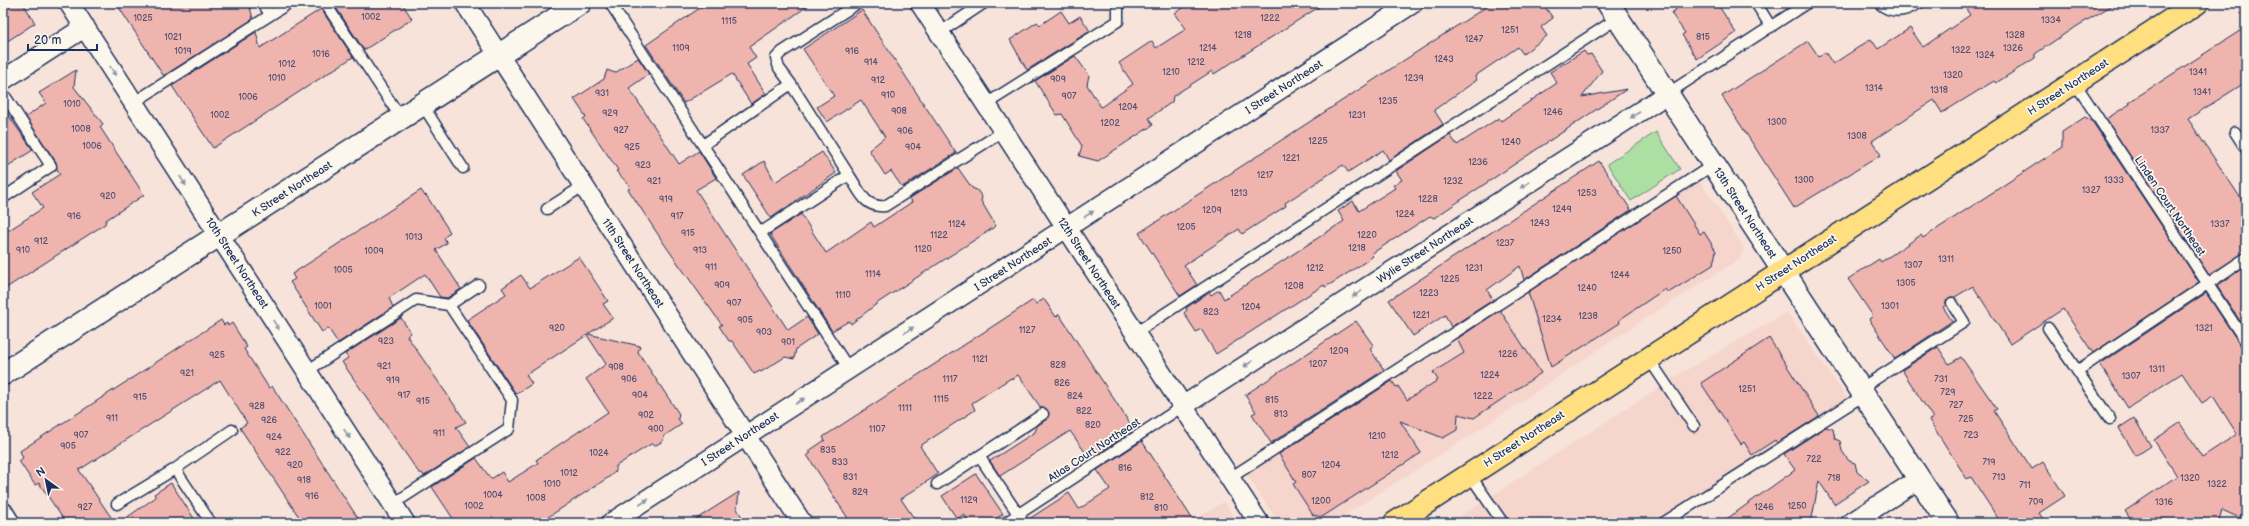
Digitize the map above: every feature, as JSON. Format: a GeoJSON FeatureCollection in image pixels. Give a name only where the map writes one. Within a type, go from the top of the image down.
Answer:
{"type":"FeatureCollection","features":[{"type":"Feature","properties":{"kind":"main road","name":"K Street Northeast"},"geometry":{"type":"LineString","coordinates":[[3,374],[580,3]]}},
{"type":"Feature","properties":{"kind":"main road","name":"H Street Northeast"},"geometry":{"type":"LineString","coordinates":[[1395,523],[2197,3]]}},
{"type":"Feature","properties":{"kind":"main road","name":"13th Street Northeast"},"geometry":{"type":"LineString","coordinates":[[1613,10],[1948,523]]}},
{"type":"Feature","properties":{"kind":"street","name":"10th Street Northeast"},"geometry":{"type":"LineString","coordinates":[[69,3],[405,523]]}},
{"type":"Feature","properties":{"kind":"street","name":"11th Street Northeast"},"geometry":{"type":"LineString","coordinates":[[465,3],[802,523]]}},
{"type":"Feature","properties":{"kind":"street","name":"12th Street Northeast"},"geometry":{"type":"LineString","coordinates":[[920,3],[1259,523]]}},
{"type":"Feature","properties":{"kind":"street","name":"I Street Northeast"},"geometry":{"type":"LineString","coordinates":[[611,523],[1413,3]]}},
{"type":"Feature","properties":{"kind":"street"},"geometry":{"type":"LineString","coordinates":[[3,80],[85,27]]}},
{"type":"Feature","properties":{"kind":"street","name":"Wylie Street Northeast"},"geometry":{"type":"LineString","coordinates":[[1183,406],[1668,94]]}},
{"type":"Feature","properties":{"kind":"street"},"geometry":{"type":"LineString","coordinates":[[1851,523],[1919,479]]}},
{"type":"Feature","properties":{"kind":"street"},"geometry":{"type":"LineString","coordinates":[[3,512],[10,523]]}},
{"type":"Feature","properties":{"kind":"lane"},"geometry":{"type":"LineString","coordinates":[[263,3],[270,15]]}},
{"type":"Feature","properties":{"kind":"lane"},"geometry":{"type":"LineString","coordinates":[[133,103],[289,3]]}},
{"type":"Feature","properties":{"kind":"lane"},"geometry":{"type":"LineString","coordinates":[[325,3],[401,118]]}},
{"type":"Feature","properties":{"kind":"lane"},"geometry":{"type":"LineString","coordinates":[[610,3],[849,369]]}},
{"type":"Feature","properties":{"kind":"lane"},"geometry":{"type":"LineString","coordinates":[[858,3],[782,52],[776,58],[779,68],[869,204],[876,207],[886,206],[1004,131]]}},
{"type":"Feature","properties":{"kind":"lane"},"geometry":{"type":"LineString","coordinates":[[939,33],[984,3]]}},
{"type":"Feature","properties":{"kind":"lane"},"geometry":{"type":"LineString","coordinates":[[986,104],[1118,21],[1118,3]]}},
{"type":"Feature","properties":{"kind":"lane"},"geometry":{"type":"LineString","coordinates":[[1756,3],[1771,26]]}},
{"type":"Feature","properties":{"kind":"lane"},"geometry":{"type":"LineString","coordinates":[[1668,94],[1807,3]]}},
{"type":"Feature","properties":{"kind":"lane"},"geometry":{"type":"LineString","coordinates":[[1879,3],[1894,11],[1907,11],[1919,3]]}},
{"type":"Feature","properties":{"kind":"lane"},"geometry":{"type":"LineString","coordinates":[[1135,333],[1613,10]]}},
{"type":"Feature","properties":{"kind":"lane","name":"Linden Court Northeast"},"geometry":{"type":"LineString","coordinates":[[2075,83],[2246,342]]}},
{"type":"Feature","properties":{"kind":"lane"},"geometry":{"type":"LineString","coordinates":[[703,145],[791,84]]}},
{"type":"Feature","properties":{"kind":"lane"},"geometry":{"type":"LineString","coordinates":[[3,93],[51,166],[3,198]]}},
{"type":"Feature","properties":{"kind":"lane"},"geometry":{"type":"LineString","coordinates":[[422,104],[464,168]]}},
{"type":"Feature","properties":{"kind":"lane"},"geometry":{"type":"LineString","coordinates":[[2235,132],[2246,149]]}},
{"type":"Feature","properties":{"kind":"lane"},"geometry":{"type":"LineString","coordinates":[[1230,478],[1713,164]]}},
{"type":"Feature","properties":{"kind":"lane"},"geometry":{"type":"LineString","coordinates":[[760,233],[849,175]]}},
{"type":"Feature","properties":{"kind":"lane"},"geometry":{"type":"LineString","coordinates":[[547,209],[583,186]]}},
{"type":"Feature","properties":{"kind":"lane"},"geometry":{"type":"LineString","coordinates":[[2077,371],[2246,258]]}},
{"type":"Feature","properties":{"kind":"lane"},"geometry":{"type":"LineString","coordinates":[[307,371],[416,300],[449,305],[478,285]]}},
{"type":"Feature","properties":{"kind":"lane"},"geometry":{"type":"LineString","coordinates":[[1663,523],[1862,392],[1964,322],[1952,303]]}},
{"type":"Feature","properties":{"kind":"lane"},"geometry":{"type":"LineString","coordinates":[[393,504],[509,429],[512,400],[449,305]]}},
{"type":"Feature","properties":{"kind":"lane"},"geometry":{"type":"LineString","coordinates":[[2048,328],[2110,419]]}},
{"type":"Feature","properties":{"kind":"lane"},"geometry":{"type":"LineString","coordinates":[[1649,359],[1694,426]]}},
{"type":"Feature","properties":{"kind":"lane","name":"Atlas Court Northeast"},"geometry":{"type":"LineString","coordinates":[[1005,523],[1021,519],[1183,406]]}},
{"type":"Feature","properties":{"kind":"lane"},"geometry":{"type":"LineString","coordinates":[[937,484],[1043,414]]}},
{"type":"Feature","properties":{"kind":"lane"},"geometry":{"type":"LineString","coordinates":[[117,504],[175,469],[232,430]]}},
{"type":"Feature","properties":{"kind":"lane"},"geometry":{"type":"LineString","coordinates":[[979,456],[1021,519]]}},
{"type":"Feature","properties":{"kind":"lane"},"geometry":{"type":"LineString","coordinates":[[175,469],[211,523]]}},
{"type":"Feature","properties":{"kind":"lane"},"geometry":{"type":"LineString","coordinates":[[1470,475],[1503,523]]}},
{"type":"Feature","properties":{"kind":"shaded area"},"geometry":{"type":"Polygon","coordinates":[[[1699,180],[1744,248],[1739,259],[1629,329],[1488,424],[1332,523],[1279,523],[1245,472],[1699,180]]]}},
{"type":"Feature","properties":{"kind":"shaded area"},"geometry":{"type":"Polygon","coordinates":[[[1787,312],[1849,401],[1657,523],[1450,523],[1683,372],[1787,312]]]}},
{"type":"Feature","properties":{"kind":"shaded area"},"geometry":{"type":"Polygon","coordinates":[[[1224,502],[1238,523],[1189,523],[1224,502]]]}},
{"type":"Feature","properties":{"kind":"green space"},"geometry":{"type":"Polygon","coordinates":[[[1656,132],[1680,169],[1631,201],[1607,164],[1656,132]]]}},
{"type":"Feature","properties":{"kind":"building"},"geometry":{"type":"Polygon","coordinates":[[[3,3],[23,3],[35,23],[3,44],[3,3]]]}},
{"type":"Feature","properties":{"kind":"building"},"geometry":{"type":"Polygon","coordinates":[[[116,3],[249,3],[253,19],[163,75],[116,3]]]}},
{"type":"Feature","properties":{"kind":"building"},"geometry":{"type":"Polygon","coordinates":[[[333,3],[402,3],[412,19],[364,50],[333,3]]]}},
{"type":"Feature","properties":{"kind":"building"},"geometry":{"type":"Polygon","coordinates":[[[707,3],[812,3],[749,47],[756,58],[747,64],[766,94],[751,104],[732,74],[684,103],[646,45],[707,3]]]}},
{"type":"Feature","properties":{"kind":"building"},"geometry":{"type":"Polygon","coordinates":[[[1191,3],[1325,3],[1214,74],[1212,71],[1173,96],[1172,102],[1149,118],[1153,125],[1098,161],[1079,156],[1082,146],[1062,114],[1057,115],[1035,81],[1075,56],[1089,75],[1087,85],[1101,107],[1133,84],[1119,63],[1152,41],[1156,48],[1186,29],[1175,13],[1191,3]]]}},
{"type":"Feature","properties":{"kind":"building"},"geometry":{"type":"Polygon","coordinates":[[[1492,3],[1542,3],[1553,18],[1541,27],[1547,36],[1523,54],[1518,47],[1475,76],[1477,80],[1434,110],[1443,124],[1389,160],[1383,150],[1348,172],[1343,165],[1285,203],[1286,206],[1242,234],[1239,229],[1184,265],[1197,285],[1180,296],[1139,233],[1492,3]]]}},
{"type":"Feature","properties":{"kind":"building"},"geometry":{"type":"Polygon","coordinates":[[[1672,3],[1717,3],[1736,33],[1697,59],[1682,35],[1685,33],[1671,13],[1676,10],[1672,3]]]}},
{"type":"Feature","properties":{"kind":"building"},"geometry":{"type":"Polygon","coordinates":[[[1962,3],[2116,3],[2069,31],[2035,54],[2035,58],[1996,83],[1994,81],[1942,113],[1934,100],[1872,141],[1881,155],[1794,208],[1722,96],[1808,41],[1819,57],[1825,52],[1833,64],[1871,39],[1878,49],[1910,28],[1923,47],[1970,15],[1962,3]]]}},
{"type":"Feature","properties":{"kind":"building"},"geometry":{"type":"Polygon","coordinates":[[[321,9],[353,57],[213,148],[172,86],[256,32],[260,48],[321,9]]]}},
{"type":"Feature","properties":{"kind":"building"},"geometry":{"type":"Polygon","coordinates":[[[862,10],[956,153],[902,187],[891,171],[885,175],[869,150],[885,137],[861,100],[827,122],[817,107],[834,96],[803,49],[862,10]]]}},
{"type":"Feature","properties":{"kind":"building"},"geometry":{"type":"Polygon","coordinates":[[[1061,11],[1069,23],[1080,16],[1090,31],[1027,70],[1010,40],[1037,22],[1040,25],[1061,11]]]}},
{"type":"Feature","properties":{"kind":"building"},"geometry":{"type":"Polygon","coordinates":[[[2246,27],[2246,82],[2188,119],[2246,206],[2246,252],[2209,275],[2106,119],[2130,104],[2129,102],[2246,27]]]}},
{"type":"Feature","properties":{"kind":"building"},"geometry":{"type":"Polygon","coordinates":[[[1584,51],[1587,55],[1591,54],[1602,71],[1582,97],[1627,89],[1434,218],[1430,216],[1371,254],[1373,256],[1368,260],[1334,282],[1325,287],[1324,285],[1216,354],[1201,329],[1196,332],[1184,313],[1187,310],[1186,308],[1209,292],[1211,295],[1219,290],[1224,299],[1344,221],[1338,211],[1353,201],[1359,211],[1395,188],[1393,185],[1402,180],[1396,171],[1450,135],[1457,145],[1499,118],[1501,121],[1557,83],[1550,72],[1584,51]]]}},
{"type":"Feature","properties":{"kind":"building"},"geometry":{"type":"Polygon","coordinates":[[[638,58],[649,74],[629,88],[679,164],[699,151],[716,178],[696,190],[788,330],[807,317],[818,334],[796,349],[794,359],[785,357],[761,372],[760,371],[754,374],[732,341],[729,341],[719,326],[722,325],[667,248],[628,189],[631,187],[616,171],[618,170],[583,119],[586,117],[574,99],[604,79],[607,70],[615,73],[638,58]]]}},
{"type":"Feature","properties":{"kind":"building"},"geometry":{"type":"Polygon","coordinates":[[[76,70],[74,87],[103,124],[100,127],[144,195],[106,220],[105,224],[3,290],[3,234],[43,208],[32,192],[60,174],[57,169],[56,162],[26,117],[46,103],[39,93],[76,70]]]}},
{"type":"Feature","properties":{"kind":"building"},"geometry":{"type":"Polygon","coordinates":[[[3,108],[33,150],[3,169],[3,108]]]}},
{"type":"Feature","properties":{"kind":"building"},"geometry":{"type":"Polygon","coordinates":[[[2085,117],[2092,121],[2199,282],[2093,353],[2063,309],[2010,344],[1973,286],[1955,297],[1951,297],[1946,300],[1946,305],[1943,307],[1952,321],[1895,359],[1869,319],[1873,316],[1848,279],[1879,259],[1881,262],[1921,235],[1923,238],[2062,147],[2062,132],[2085,117]]]}},
{"type":"Feature","properties":{"kind":"building"},"geometry":{"type":"Polygon","coordinates":[[[822,152],[836,173],[771,218],[743,175],[764,161],[775,182],[822,152]]]}},
{"type":"Feature","properties":{"kind":"building"},"geometry":{"type":"Polygon","coordinates":[[[1599,161],[1631,210],[1524,280],[1520,266],[1487,290],[1493,300],[1451,327],[1445,315],[1413,336],[1389,300],[1599,161]]]}},
{"type":"Feature","properties":{"kind":"building"},"geometry":{"type":"Polygon","coordinates":[[[958,168],[972,188],[977,190],[982,197],[981,201],[996,226],[879,302],[851,324],[849,321],[832,331],[770,234],[801,214],[826,253],[871,222],[874,227],[912,202],[910,198],[958,168]]]}},
{"type":"Feature","properties":{"kind":"building"},"geometry":{"type":"Polygon","coordinates":[[[421,190],[425,196],[426,195],[450,232],[444,238],[447,243],[436,250],[461,289],[447,298],[440,297],[425,274],[389,298],[393,307],[338,343],[328,328],[322,332],[290,282],[295,279],[292,274],[421,190]]]}},
{"type":"Feature","properties":{"kind":"building"},"geometry":{"type":"Polygon","coordinates":[[[1676,196],[1700,234],[1704,232],[1716,251],[1713,265],[1668,293],[1665,289],[1619,320],[1620,323],[1551,367],[1528,292],[1676,196]]]}},
{"type":"Feature","properties":{"kind":"building"},"geometry":{"type":"Polygon","coordinates":[[[579,257],[608,301],[603,304],[613,318],[588,334],[640,346],[638,352],[679,414],[678,419],[682,424],[664,436],[663,441],[656,445],[651,444],[616,466],[616,471],[609,477],[539,523],[456,523],[432,487],[476,458],[491,479],[502,472],[508,482],[538,463],[536,460],[608,412],[586,379],[606,364],[587,335],[526,375],[532,384],[516,394],[467,320],[506,294],[502,288],[521,275],[530,288],[579,257]]]}},
{"type":"Feature","properties":{"kind":"building"},"geometry":{"type":"Polygon","coordinates":[[[2246,266],[2246,330],[2217,286],[2246,266]]]}},
{"type":"Feature","properties":{"kind":"building"},"geometry":{"type":"Polygon","coordinates":[[[2206,293],[2241,346],[2246,348],[2246,505],[2243,507],[2240,518],[2222,510],[2218,523],[2133,523],[2125,511],[2177,476],[2154,440],[2180,423],[2202,457],[2237,434],[2213,396],[2202,403],[2182,373],[2128,408],[2100,364],[2206,293]]]}},
{"type":"Feature","properties":{"kind":"building"},"geometry":{"type":"Polygon","coordinates":[[[1044,299],[1056,317],[1059,314],[1134,430],[1090,459],[1070,431],[1000,476],[990,461],[1035,432],[1037,426],[1047,419],[1049,414],[1046,408],[1041,408],[1018,375],[972,403],[975,410],[920,446],[938,474],[901,499],[917,523],[851,523],[807,455],[811,453],[809,451],[825,440],[823,437],[1033,300],[1036,304],[1044,299]]]}},
{"type":"Feature","properties":{"kind":"building"},"geometry":{"type":"Polygon","coordinates":[[[1500,310],[1541,373],[1474,418],[1458,414],[1457,430],[1443,438],[1400,421],[1421,453],[1322,517],[1313,515],[1293,484],[1296,482],[1279,454],[1392,381],[1396,387],[1398,386],[1407,400],[1438,380],[1433,372],[1464,353],[1457,339],[1500,310]]]}},
{"type":"Feature","properties":{"kind":"building"},"geometry":{"type":"Polygon","coordinates":[[[401,318],[411,333],[407,336],[466,422],[456,427],[470,447],[424,476],[422,473],[419,473],[342,362],[348,358],[345,354],[401,318]]]}},
{"type":"Feature","properties":{"kind":"building"},"geometry":{"type":"Polygon","coordinates":[[[221,320],[224,325],[227,323],[228,326],[232,323],[247,347],[244,349],[269,388],[272,386],[361,523],[303,523],[240,428],[247,423],[220,380],[79,470],[115,523],[66,523],[39,483],[35,485],[19,461],[23,458],[20,451],[221,320]]]}},
{"type":"Feature","properties":{"kind":"building"},"geometry":{"type":"Polygon","coordinates":[[[1356,321],[1373,345],[1370,349],[1384,370],[1271,443],[1252,414],[1256,412],[1245,395],[1356,321]]]}},
{"type":"Feature","properties":{"kind":"building"},"geometry":{"type":"Polygon","coordinates":[[[1769,338],[1819,416],[1777,443],[1775,440],[1752,455],[1744,442],[1741,444],[1701,383],[1769,338]]]}},
{"type":"Feature","properties":{"kind":"building"},"geometry":{"type":"Polygon","coordinates":[[[1938,347],[1949,364],[1961,357],[1997,409],[1994,411],[2032,469],[2043,462],[2065,496],[2039,513],[2046,523],[2001,523],[1971,477],[1967,479],[1929,420],[1933,418],[1902,370],[1938,347]]]}},
{"type":"Feature","properties":{"kind":"building"},"geometry":{"type":"Polygon","coordinates":[[[2134,418],[2151,446],[2136,456],[2119,428],[2134,418]]]}},
{"type":"Feature","properties":{"kind":"building"},"geometry":{"type":"Polygon","coordinates":[[[1826,427],[1833,429],[1835,439],[1840,441],[1842,451],[1849,461],[1855,463],[1857,472],[1869,481],[1834,504],[1819,481],[1811,523],[1721,523],[1795,470],[1784,454],[1826,427]]]}},
{"type":"Feature","properties":{"kind":"building"},"geometry":{"type":"Polygon","coordinates":[[[1142,441],[1195,523],[1030,523],[1029,519],[1069,493],[1079,509],[1110,489],[1097,470],[1142,441]]]}},
{"type":"Feature","properties":{"kind":"building"},"geometry":{"type":"Polygon","coordinates":[[[976,474],[1003,514],[989,523],[970,523],[964,514],[957,519],[942,496],[976,474]]]}},
{"type":"Feature","properties":{"kind":"building"},"geometry":{"type":"Polygon","coordinates":[[[171,483],[197,523],[119,523],[156,497],[154,494],[171,483]]]}},
{"type":"Feature","properties":{"kind":"building"},"geometry":{"type":"Polygon","coordinates":[[[739,492],[737,509],[746,523],[690,523],[739,492]]]}}]}
